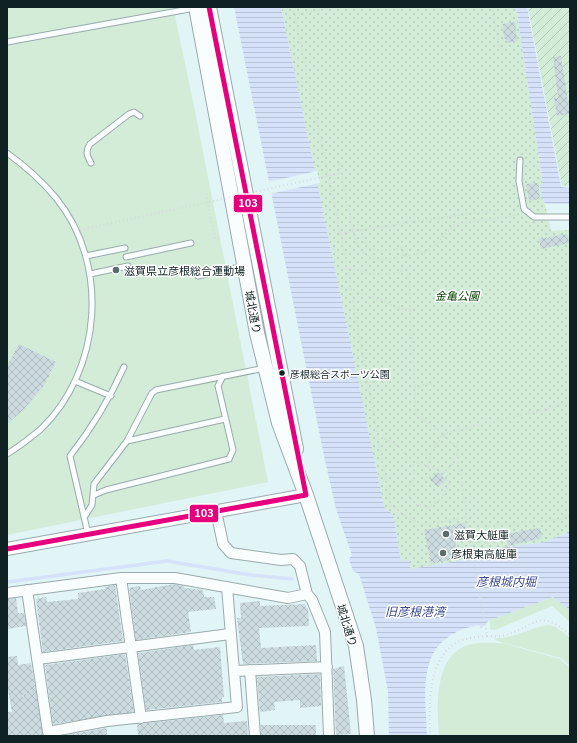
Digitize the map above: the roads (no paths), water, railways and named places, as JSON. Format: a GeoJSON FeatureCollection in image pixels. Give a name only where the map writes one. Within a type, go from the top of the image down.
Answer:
{"type":"FeatureCollection","features":[{"type":"Feature","properties":{"kind":"main road","name":"城北通り"},"geometry":{"type":"LineString","coordinates":[[200,7],[245,266],[279,424],[306,495],[356,646],[364,700],[367,736]]}},
{"type":"Feature","properties":{"kind":"main road","name":"城北通り"},"geometry":{"type":"LineString","coordinates":[[200,7],[306,495]]}},
{"type":"Feature","properties":{"kind":"street"},"geometry":{"type":"LineString","coordinates":[[7,549],[306,495]]}},
{"type":"Feature","properties":{"kind":"street"},"geometry":{"type":"LineString","coordinates":[[216,511],[223,544],[231,553],[281,560],[293,559],[300,566],[307,594],[312,600],[325,632],[329,736]]}},
{"type":"Feature","properties":{"kind":"street"},"geometry":{"type":"LineString","coordinates":[[7,593],[121,578],[175,578],[288,598],[307,594]]}},
{"type":"Feature","properties":{"kind":"street"},"geometry":{"type":"LineString","coordinates":[[121,578],[141,718]]}},
{"type":"Feature","properties":{"kind":"street"},"geometry":{"type":"LineString","coordinates":[[27,590],[48,732],[141,718],[237,707],[227,587]]}},
{"type":"Feature","properties":{"kind":"street"},"geometry":{"type":"LineString","coordinates":[[38,659],[230,634]]}},
{"type":"Feature","properties":{"kind":"street"},"geometry":{"type":"LineString","coordinates":[[234,671],[327,667]]}},
{"type":"Feature","properties":{"kind":"street"},"geometry":{"type":"LineString","coordinates":[[250,670],[255,736]]}},
{"type":"Feature","properties":{"kind":"lane"},"geometry":{"type":"LineString","coordinates":[[7,42],[200,7]]}},
{"type":"Feature","properties":{"kind":"lane"},"geometry":{"type":"LineString","coordinates":[[91,163],[87,156],[86,149],[90,144],[129,114],[134,112],[140,116]]}},
{"type":"Feature","properties":{"kind":"lane"},"geometry":{"type":"LineString","coordinates":[[7,153],[26,167],[56,199],[74,228],[86,256],[90,274],[93,308],[89,340],[75,381],[60,406],[42,428],[7,454]]}},
{"type":"Feature","properties":{"kind":"lane"},"geometry":{"type":"LineString","coordinates":[[520,160],[519,181],[522,203],[529,214],[534,217],[570,217]]}},
{"type":"Feature","properties":{"kind":"lane"},"geometry":{"type":"LineString","coordinates":[[126,256],[191,244]]}},
{"type":"Feature","properties":{"kind":"lane"},"geometry":{"type":"LineString","coordinates":[[86,256],[125,248]]}},
{"type":"Feature","properties":{"kind":"lane"},"geometry":{"type":"LineString","coordinates":[[90,274],[128,266]]}},
{"type":"Feature","properties":{"kind":"lane"},"geometry":{"type":"LineString","coordinates":[[198,276],[245,266]]}},
{"type":"Feature","properties":{"kind":"lane"},"geometry":{"type":"LineString","coordinates":[[88,534],[70,456],[92,427],[111,396],[124,367]]}},
{"type":"Feature","properties":{"kind":"lane"},"geometry":{"type":"LineString","coordinates":[[85,516],[92,505],[94,484],[127,440],[152,393],[156,390],[266,367]]}},
{"type":"Feature","properties":{"kind":"lane"},"geometry":{"type":"LineString","coordinates":[[94,495],[106,490],[229,459],[232,450],[218,386],[220,379],[224,375]]}},
{"type":"Feature","properties":{"kind":"lane"},"geometry":{"type":"LineString","coordinates":[[75,381],[111,396]]}},
{"type":"Feature","properties":{"kind":"lane"},"geometry":{"type":"LineString","coordinates":[[127,440],[225,419]]}},
{"type":"Feature","properties":{"kind":"water","name":"旧彦根港湾"},"geometry":{"type":"Polygon","coordinates":[[[234,7],[281,7],[384,507],[393,515],[401,561],[409,560],[410,569],[464,560],[505,547],[546,542],[570,531],[570,610],[553,597],[490,620],[481,628],[479,625],[458,631],[444,641],[434,652],[428,667],[425,700],[427,736],[389,736],[388,691],[376,628],[359,574],[353,571],[349,559],[352,555],[336,509],[324,456],[234,7]]]}},
{"type":"Feature","properties":{"kind":"water"},"geometry":{"type":"Polygon","coordinates":[[[516,7],[527,7],[561,187],[570,188],[570,204],[546,204],[543,201],[540,185],[543,184],[516,7]]]}},
{"type":"Feature","properties":{"kind":"waterway"},"geometry":{"type":"LineString","coordinates":[[7,582],[167,561],[251,575],[292,579]]}},
{"type":"Feature","properties":{"kind":"place","name":"滋賀県立彦根総合運動場"},"geometry":{"type":"Point","coordinates":[116,270]}},
{"type":"Feature","properties":{"kind":"place","name":"彦根総合スポーツ公園"},"geometry":{"type":"Point","coordinates":[282,373]}},
{"type":"Feature","properties":{"kind":"place","name":"滋賀大艇庫"},"geometry":{"type":"Point","coordinates":[446,534]}},
{"type":"Feature","properties":{"kind":"place","name":"彦根東高艇庫"},"geometry":{"type":"Point","coordinates":[443,553]}},
{"type":"Feature","properties":{"kind":"park label","name":"金亀公園"},"geometry":{"type":"Point","coordinates":[457,295]}},
{"type":"Feature","properties":{"kind":"water label","name":"彦根城内堀"},"geometry":{"type":"Point","coordinates":[506,580]}}]}
